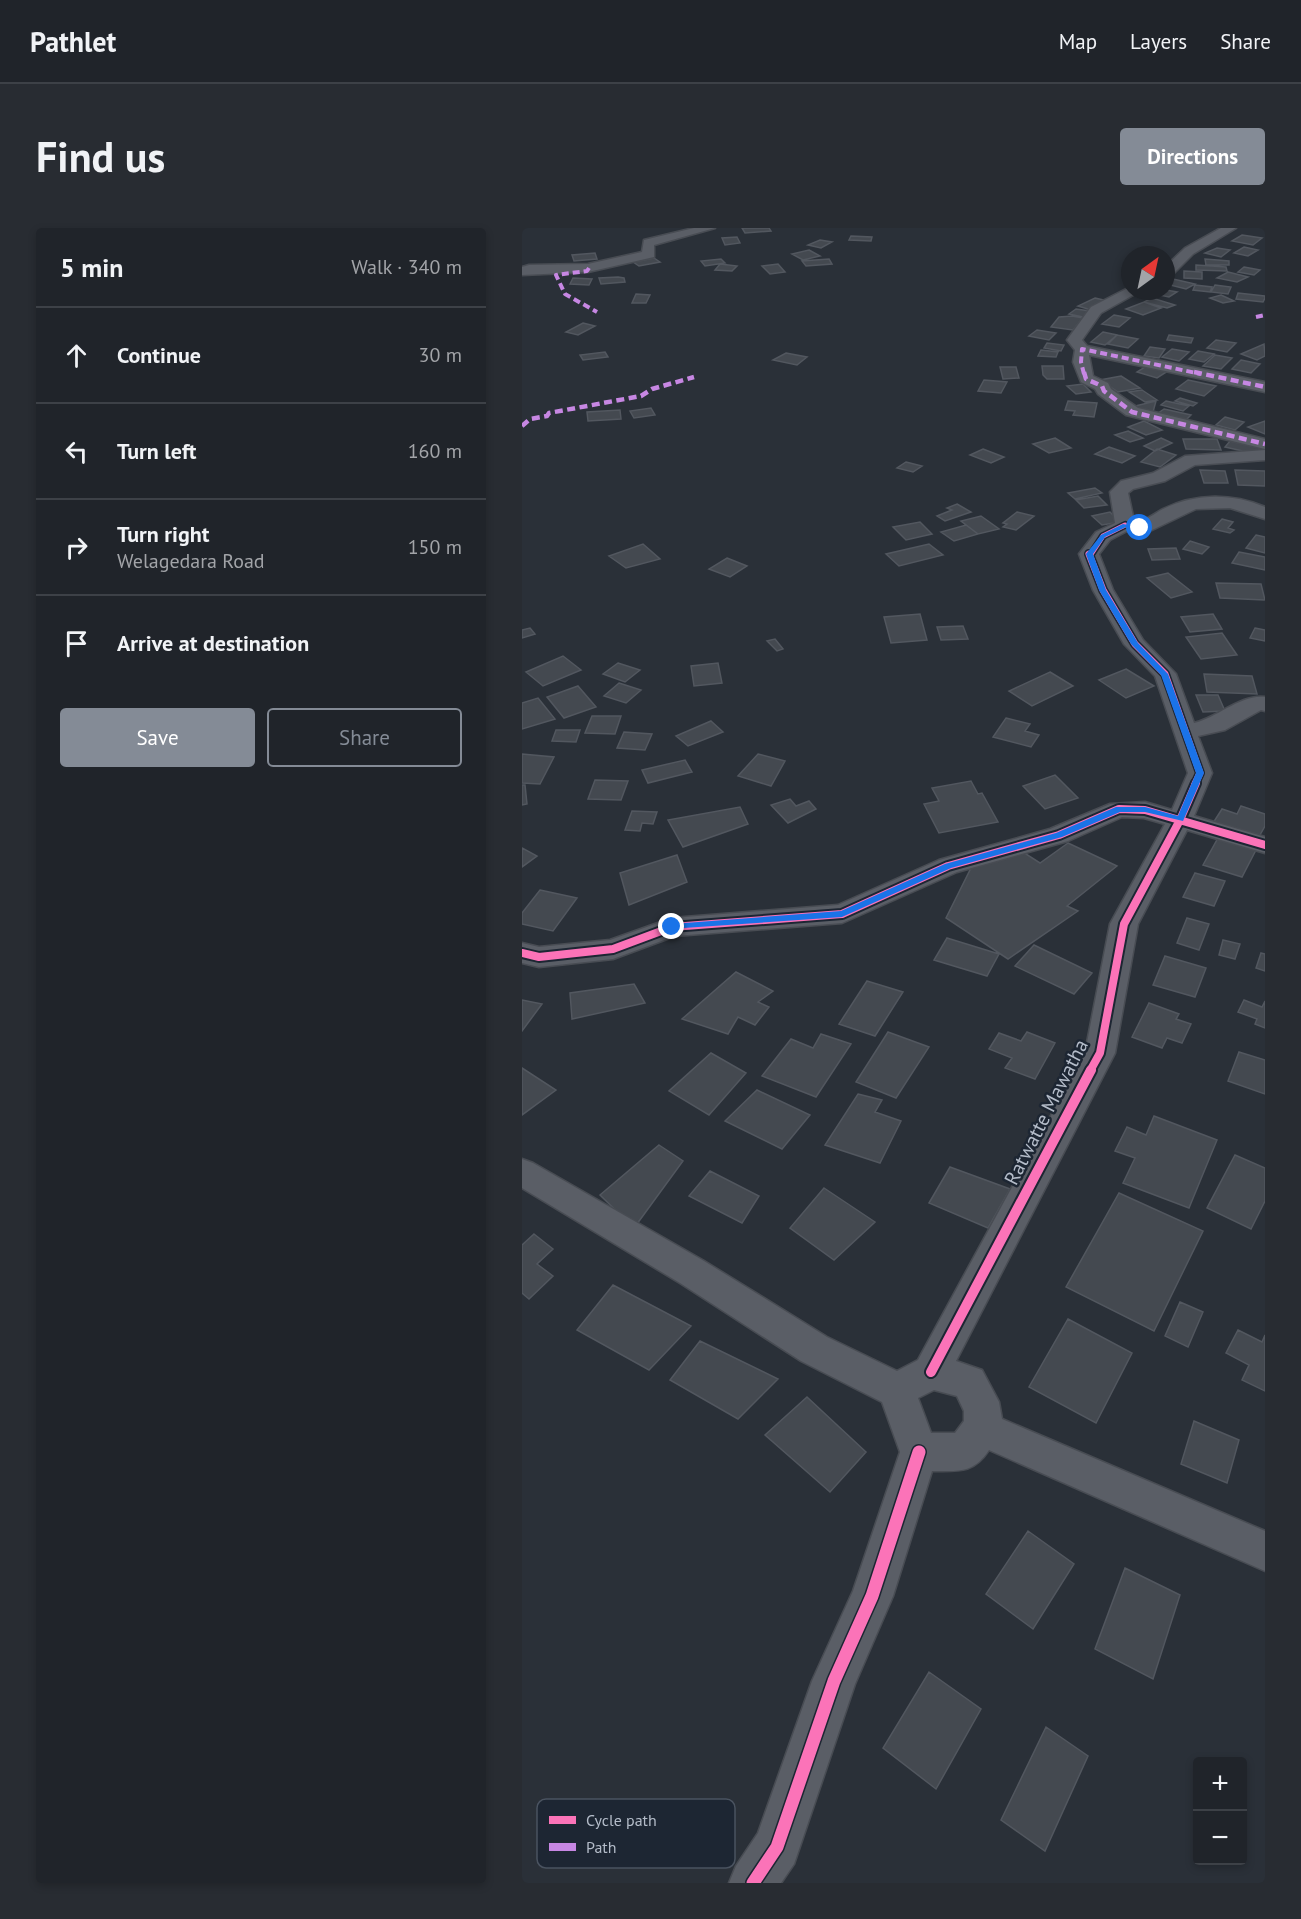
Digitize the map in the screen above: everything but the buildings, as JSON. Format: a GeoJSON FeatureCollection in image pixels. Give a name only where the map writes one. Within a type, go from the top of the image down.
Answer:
{"type":"FeatureCollection","features":[{"type":"Feature","properties":{"kind":"street"},"geometry":{"type":"LineString","coordinates":[[522,271],[544,266],[575,270],[589,268],[649,254],[648,243],[709,228]]}},
{"type":"Feature","properties":{"kind":"street"},"geometry":{"type":"LineString","coordinates":[[1175,264],[1189,250],[1230,228]]}},
{"type":"Feature","properties":{"kind":"street"},"geometry":{"type":"LineString","coordinates":[[1121,296],[1096,310],[1074,340],[1082,349],[1265,387]]}},
{"type":"Feature","properties":{"kind":"street"},"geometry":{"type":"LineString","coordinates":[[1082,349],[1081,362],[1086,379],[1102,386],[1104,391],[1132,412],[1265,444]]}},
{"type":"Feature","properties":{"kind":"street"},"geometry":{"type":"LineString","coordinates":[[1265,456],[1191,460],[1159,477],[1127,485],[1119,492],[1125,525],[1140,528],[1151,526],[1168,513],[1194,502],[1220,501],[1248,505],[1265,513]]}},
{"type":"Feature","properties":{"kind":"street","name":"Ratwatte Mawatha"},"geometry":{"type":"LineString","coordinates":[[938,1359],[1100,1053],[1124,924],[1180,820],[1200,773],[1165,674],[1135,644],[1103,590],[1089,554],[1103,536],[1125,525]]}},
{"type":"Feature","properties":{"kind":"street"},"geometry":{"type":"LineString","coordinates":[[1185,732],[1216,725],[1257,702],[1265,704]]}},
{"type":"Feature","properties":{"kind":"street"},"geometry":{"type":"LineString","coordinates":[[522,953],[539,957],[613,949],[672,927],[842,914],[948,866],[1059,835],[1119,809],[1145,810],[1265,845]]}},
{"type":"Feature","properties":{"kind":"street"},"geometry":{"type":"LineString","coordinates":[[522,1172],[692,1272],[814,1349],[897,1390],[919,1452],[872,1596],[834,1681],[777,1847],[753,1883]]}},
{"type":"Feature","properties":{"kind":"street"},"geometry":{"type":"LineString","coordinates":[[897,1390],[938,1359],[969,1382],[983,1404],[982,1430],[964,1452],[919,1452]]}},
{"type":"Feature","properties":{"kind":"street"},"geometry":{"type":"LineString","coordinates":[[982,1430],[1265,1551]]}},
{"type":"Feature","properties":{"kind":"marked path"},"geometry":{"type":"LineString","coordinates":[[589,268],[587,271],[556,275],[557,282],[565,294],[597,312]]}},
{"type":"Feature","properties":{"kind":"marked path"},"geometry":{"type":"LineString","coordinates":[[1256,317],[1265,315]]}},
{"type":"Feature","properties":{"kind":"marked path"},"geometry":{"type":"LineString","coordinates":[[1265,387],[1082,349],[1081,362],[1086,379],[1102,386],[1104,391],[1132,412],[1265,444]]}},
{"type":"Feature","properties":{"kind":"marked path"},"geometry":{"type":"LineString","coordinates":[[522,426],[530,419],[547,416],[549,413],[641,396],[652,389],[694,377]]}},
{"type":"Feature","properties":{"kind":"cycle path"},"geometry":{"type":"LineString","coordinates":[[931,1372],[1100,1053],[1124,924],[1180,820],[1200,773],[1165,674],[1135,644],[1103,590],[1089,554],[1103,536],[1125,525]]}},
{"type":"Feature","properties":{"kind":"cycle path"},"geometry":{"type":"LineString","coordinates":[[522,953],[539,957],[613,949],[672,927],[842,914],[948,866],[1059,835],[1119,809],[1145,810],[1265,845]]}},
{"type":"Feature","properties":{"kind":"cycle path"},"geometry":{"type":"LineString","coordinates":[[753,1883],[777,1847],[834,1681],[872,1596],[919,1452]]}},
{"type":"Feature","properties":{"kind":"route"},"geometry":{"type":"LineString","coordinates":[[672,927],[842,914],[897,892],[948,866],[1059,835],[1119,809],[1145,810],[1180,820],[1200,773],[1165,674],[1135,644],[1103,590],[1089,554],[1103,536],[1125,525],[1140,528]]}}]}
